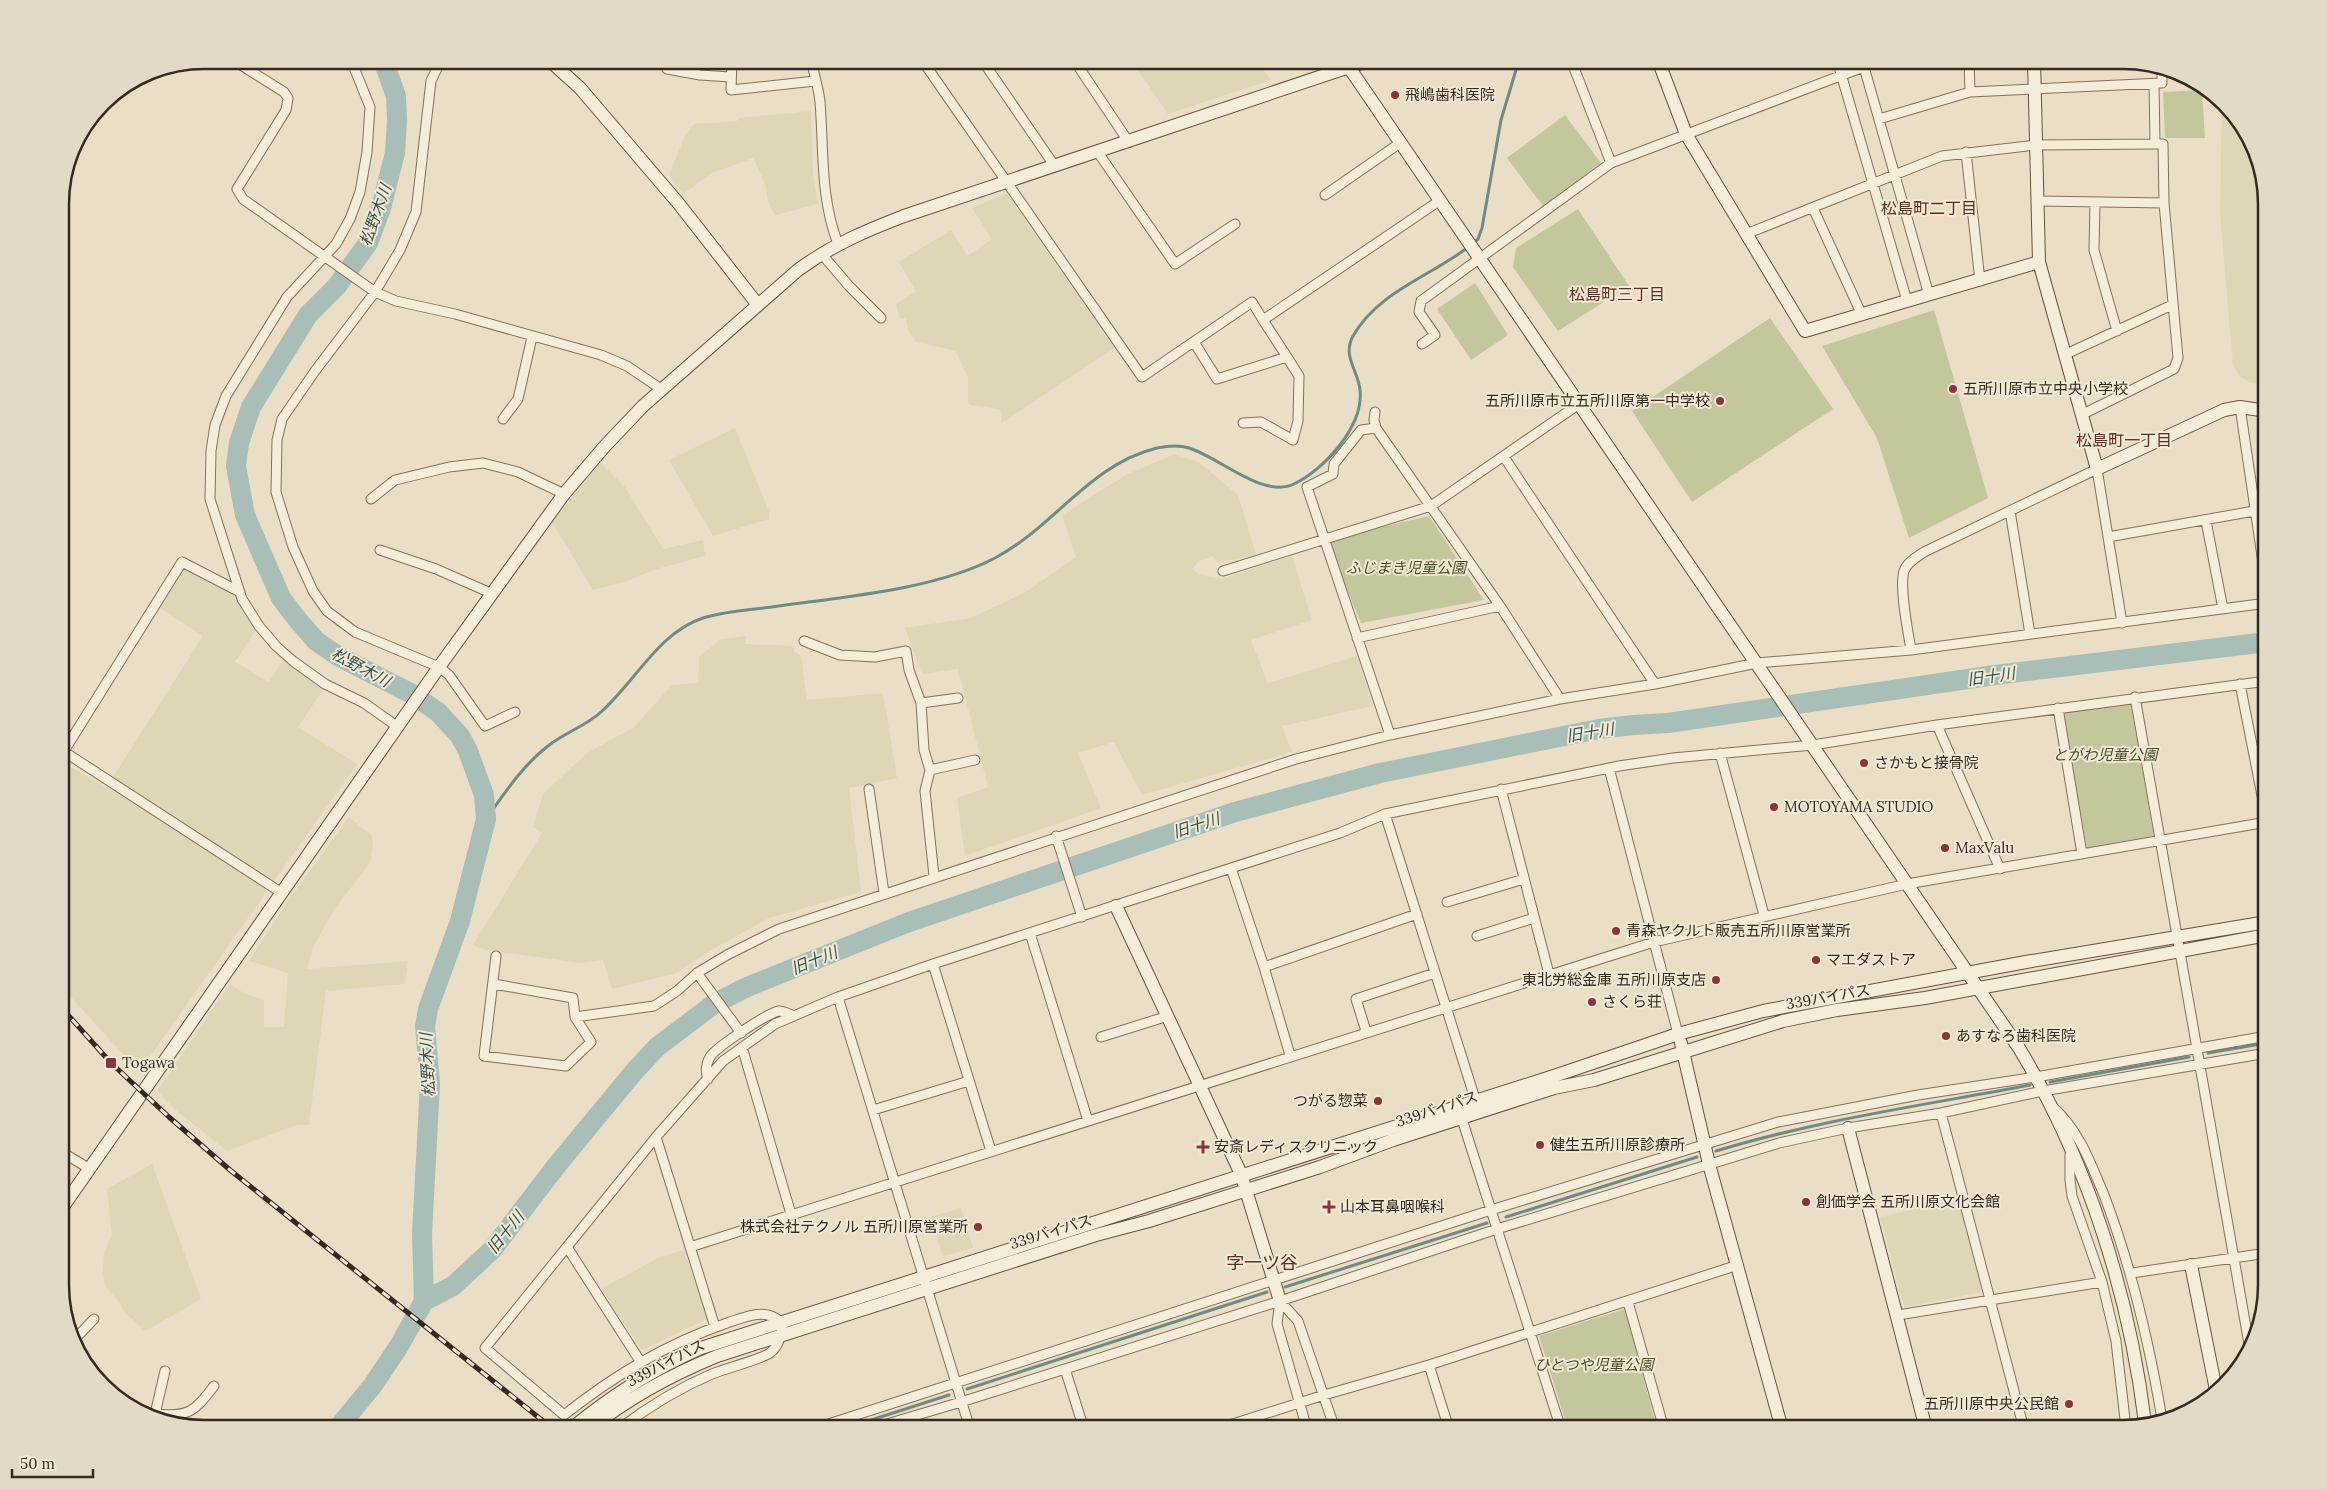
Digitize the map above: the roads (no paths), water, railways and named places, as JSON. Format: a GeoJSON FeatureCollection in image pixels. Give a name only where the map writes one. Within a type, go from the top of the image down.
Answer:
{"type":"FeatureCollection","features":[{"type":"Feature","properties":{"kind":"street"},"geometry":{"type":"LineString","coordinates":[[247,69],[284,92],[288,98],[286,110],[237,189],[243,199],[375,292],[396,301],[455,314],[601,355],[627,366],[661,389]]}},
{"type":"Feature","properties":{"kind":"street"},"geometry":{"type":"LineString","coordinates":[[355,69],[370,107],[367,152],[360,192],[350,219],[336,244],[287,297],[226,396],[215,425],[211,451],[210,499],[230,566],[240,592],[259,626],[276,646],[293,661],[325,684],[364,703],[400,724]]}},
{"type":"Feature","properties":{"kind":"street"},"geometry":{"type":"LineString","coordinates":[[438,69],[431,81],[416,212],[400,250],[375,292],[315,371],[282,419],[277,440],[276,492],[293,547],[313,591],[327,612],[355,632],[449,675],[485,726],[515,712]]}},
{"type":"Feature","properties":{"kind":"street"},"geometry":{"type":"LineString","coordinates":[[560,69],[580,88],[679,204],[758,304]]}},
{"type":"Feature","properties":{"kind":"street"},"geometry":{"type":"LineString","coordinates":[[667,69],[700,75],[730,77]]}},
{"type":"Feature","properties":{"kind":"street"},"geometry":{"type":"LineString","coordinates":[[731,69],[731,90],[815,81]]}},
{"type":"Feature","properties":{"kind":"street"},"geometry":{"type":"LineString","coordinates":[[813,69],[820,100],[823,186],[830,224],[838,244]]}},
{"type":"Feature","properties":{"kind":"street"},"geometry":{"type":"LineString","coordinates":[[928,69],[1142,377],[1252,302],[1299,376],[1298,421],[1293,440],[1260,422],[1243,423]]}},
{"type":"Feature","properties":{"kind":"street"},"geometry":{"type":"LineString","coordinates":[[988,69],[1054,165]]}},
{"type":"Feature","properties":{"kind":"street"},"geometry":{"type":"LineString","coordinates":[[1080,69],[1128,141]]}},
{"type":"Feature","properties":{"kind":"street"},"geometry":{"type":"LineString","coordinates":[[69,1198],[400,724],[564,494],[618,432],[661,389],[798,270],[821,253],[852,236],[904,216],[1128,141],[1333,69]]}},
{"type":"Feature","properties":{"kind":"street"},"geometry":{"type":"LineString","coordinates":[[1350,69],[1978,987],[2036,1076],[2071,1150],[2104,1237],[2120,1289],[2135,1356],[2144,1418]]}},
{"type":"Feature","properties":{"kind":"street"},"geometry":{"type":"LineString","coordinates":[[1574,69],[1611,163]]}},
{"type":"Feature","properties":{"kind":"street"},"geometry":{"type":"LineString","coordinates":[[1661,69],[1686,134],[1805,331],[1980,281],[2039,262]]}},
{"type":"Feature","properties":{"kind":"street"},"geometry":{"type":"LineString","coordinates":[[1839,69],[1907,301]]}},
{"type":"Feature","properties":{"kind":"street"},"geometry":{"type":"LineString","coordinates":[[1422,344],[1435,336],[1419,312],[1421,300],[1478,257],[1611,163],[1852,69]]}},
{"type":"Feature","properties":{"kind":"street"},"geometry":{"type":"LineString","coordinates":[[1865,69],[1929,295]]}},
{"type":"Feature","properties":{"kind":"street"},"geometry":{"type":"LineString","coordinates":[[1970,69],[1970,92]]}},
{"type":"Feature","properties":{"kind":"street"},"geometry":{"type":"LineString","coordinates":[[2034,69],[2039,262],[2096,469],[2122,623]]}},
{"type":"Feature","properties":{"kind":"street"},"geometry":{"type":"LineString","coordinates":[[1879,119],[1970,92],[2162,84],[2162,74]]}},
{"type":"Feature","properties":{"kind":"street"},"geometry":{"type":"LineString","coordinates":[[2154,84],[2155,144]]}},
{"type":"Feature","properties":{"kind":"street"},"geometry":{"type":"LineString","coordinates":[[1325,195],[1400,143]]}},
{"type":"Feature","properties":{"kind":"street"},"geometry":{"type":"LineString","coordinates":[[1746,234],[1942,156],[2036,145],[2163,144],[2164,203],[2178,358],[2174,369],[2081,415]]}},
{"type":"Feature","properties":{"kind":"street"},"geometry":{"type":"LineString","coordinates":[[1098,151],[1175,264],[1235,224]]}},
{"type":"Feature","properties":{"kind":"street"},"geometry":{"type":"LineString","coordinates":[[1966,152],[1980,281]]}},
{"type":"Feature","properties":{"kind":"street"},"geometry":{"type":"LineString","coordinates":[[1263,320],[1439,201]]}},
{"type":"Feature","properties":{"kind":"street"},"geometry":{"type":"LineString","coordinates":[[2038,201],[2164,203]]}},
{"type":"Feature","properties":{"kind":"street"},"geometry":{"type":"LineString","coordinates":[[2095,202],[2094,250],[2117,331]]}},
{"type":"Feature","properties":{"kind":"street"},"geometry":{"type":"LineString","coordinates":[[1814,208],[1861,314]]}},
{"type":"Feature","properties":{"kind":"street"},"geometry":{"type":"LineString","coordinates":[[821,253],[848,286],[881,318]]}},
{"type":"Feature","properties":{"kind":"street"},"geometry":{"type":"LineString","coordinates":[[2064,355],[2172,305]]}},
{"type":"Feature","properties":{"kind":"street"},"geometry":{"type":"LineString","coordinates":[[503,419],[518,399],[532,337]]}},
{"type":"Feature","properties":{"kind":"street"},"geometry":{"type":"LineString","coordinates":[[1194,342],[1217,379],[1287,357]]}},
{"type":"Feature","properties":{"kind":"street"},"geometry":{"type":"LineString","coordinates":[[1223,571],[1431,506],[1579,404]]}},
{"type":"Feature","properties":{"kind":"street"},"geometry":{"type":"LineString","coordinates":[[1911,650],[1903,584],[1904,571],[1910,562],[1924,552],[2224,410],[2240,407],[2258,410]]}},
{"type":"Feature","properties":{"kind":"street"},"geometry":{"type":"LineString","coordinates":[[2240,407],[2258,535]]}},
{"type":"Feature","properties":{"kind":"street"},"geometry":{"type":"LineString","coordinates":[[1376,412],[1374,420],[1376,428],[1500,606],[1560,699]]}},
{"type":"Feature","properties":{"kind":"street"},"geometry":{"type":"LineString","coordinates":[[1376,428],[1361,430],[1334,464],[1332,474],[1307,487],[1390,735]]}},
{"type":"Feature","properties":{"kind":"street"},"geometry":{"type":"LineString","coordinates":[[1504,457],[1655,684]]}},
{"type":"Feature","properties":{"kind":"street"},"geometry":{"type":"LineString","coordinates":[[371,499],[395,480],[482,463],[518,472],[564,494]]}},
{"type":"Feature","properties":{"kind":"street"},"geometry":{"type":"LineString","coordinates":[[2108,537],[2254,511]]}},
{"type":"Feature","properties":{"kind":"street"},"geometry":{"type":"LineString","coordinates":[[2010,512],[2030,634]]}},
{"type":"Feature","properties":{"kind":"street"},"geometry":{"type":"LineString","coordinates":[[2206,521],[2223,609]]}},
{"type":"Feature","properties":{"kind":"street"},"geometry":{"type":"LineString","coordinates":[[380,550],[436,569],[493,594]]}},
{"type":"Feature","properties":{"kind":"street"},"geometry":{"type":"LineString","coordinates":[[69,739],[182,562],[240,592]]}},
{"type":"Feature","properties":{"kind":"street"},"geometry":{"type":"LineString","coordinates":[[575,1017],[654,1006],[698,976],[772,932],[884,893],[934,876],[1057,840],[1296,759],[1390,735],[1560,699],[1760,668],[2258,604]]}},
{"type":"Feature","properties":{"kind":"street"},"geometry":{"type":"LineString","coordinates":[[1357,638],[1500,606]]}},
{"type":"Feature","properties":{"kind":"street"},"geometry":{"type":"LineString","coordinates":[[804,641],[840,655],[875,656],[906,651],[909,670],[921,703],[924,750],[930,770],[925,791],[934,876]]}},
{"type":"Feature","properties":{"kind":"street"},"geometry":{"type":"LineString","coordinates":[[782,1328],[768,1315],[751,1315],[715,1327],[678,1342],[640,1361],[601,1386],[564,1415],[485,1348],[656,1137],[723,1061],[775,1024],[838,997],[933,964],[1340,833],[1385,814],[1609,768],[1720,753],[1813,745],[1937,724],[2258,681]]}},
{"type":"Feature","properties":{"kind":"street"},"geometry":{"type":"LineString","coordinates":[[2240,684],[2258,775]]}},
{"type":"Feature","properties":{"kind":"street"},"geometry":{"type":"LineString","coordinates":[[2135,697],[2248,1336]]}},
{"type":"Feature","properties":{"kind":"street"},"geometry":{"type":"LineString","coordinates":[[921,703],[958,698]]}},
{"type":"Feature","properties":{"kind":"street"},"geometry":{"type":"LineString","coordinates":[[2058,708],[2082,854]]}},
{"type":"Feature","properties":{"kind":"street"},"geometry":{"type":"LineString","coordinates":[[1937,724],[2000,869]]}},
{"type":"Feature","properties":{"kind":"street"},"geometry":{"type":"LineString","coordinates":[[1720,753],[1764,915]]}},
{"type":"Feature","properties":{"kind":"street"},"geometry":{"type":"LineString","coordinates":[[69,755],[282,892]]}},
{"type":"Feature","properties":{"kind":"street"},"geometry":{"type":"LineString","coordinates":[[930,770],[974,760]]}},
{"type":"Feature","properties":{"kind":"street"},"geometry":{"type":"LineString","coordinates":[[1609,768],[1683,1051],[1709,1164],[1780,1420]]}},
{"type":"Feature","properties":{"kind":"street"},"geometry":{"type":"LineString","coordinates":[[869,789],[884,893]]}},
{"type":"Feature","properties":{"kind":"street"},"geometry":{"type":"LineString","coordinates":[[1500,789],[1549,974]]}},
{"type":"Feature","properties":{"kind":"street"},"geometry":{"type":"LineString","coordinates":[[1385,814],[1477,1106]]}},
{"type":"Feature","properties":{"kind":"street"},"geometry":{"type":"LineString","coordinates":[[690,1247],[894,1180],[1088,1121],[1290,1055],[1654,942],[1764,915],[1907,884],[2258,823]]}},
{"type":"Feature","properties":{"kind":"street"},"geometry":{"type":"LineString","coordinates":[[1057,840],[1082,917]]}},
{"type":"Feature","properties":{"kind":"street"},"geometry":{"type":"LineString","coordinates":[[1231,868],[1264,967],[1290,1055]]}},
{"type":"Feature","properties":{"kind":"street"},"geometry":{"type":"LineString","coordinates":[[1447,902],[1524,879]]}},
{"type":"Feature","properties":{"kind":"street"},"geometry":{"type":"LineString","coordinates":[[1116,906],[1248,1190],[1280,1301],[1277,1324],[1304,1420]]}},
{"type":"Feature","properties":{"kind":"street"},"geometry":{"type":"LineString","coordinates":[[1264,967],[1417,914]]}},
{"type":"Feature","properties":{"kind":"street"},"geometry":{"type":"LineString","coordinates":[[1477,936],[1534,918]]}},
{"type":"Feature","properties":{"kind":"street"},"geometry":{"type":"LineString","coordinates":[[582,1420],[606,1401],[660,1367],[701,1348],[782,1328],[925,1282],[1241,1174],[1460,1112],[1678,1034],[1763,1011],[2026,962],[2178,944],[2258,924]]}},
{"type":"Feature","properties":{"kind":"street"},"geometry":{"type":"LineString","coordinates":[[1030,933],[1088,1121]]}},
{"type":"Feature","properties":{"kind":"street","name":"339バイパス"},"geometry":{"type":"LineString","coordinates":[[1477,1106],[1594,1080],[1683,1051],[1808,1015],[1925,998],[2178,944],[2258,935]]}},
{"type":"Feature","properties":{"kind":"street"},"geometry":{"type":"LineString","coordinates":[[494,984],[573,998],[575,1017],[591,1042],[566,1066],[484,1056],[496,956]]}},
{"type":"Feature","properties":{"kind":"street"},"geometry":{"type":"LineString","coordinates":[[933,964],[991,1151]]}},
{"type":"Feature","properties":{"kind":"street"},"geometry":{"type":"LineString","coordinates":[[1366,1031],[1356,999],[1436,973]]}},
{"type":"Feature","properties":{"kind":"street"},"geometry":{"type":"LineString","coordinates":[[698,976],[740,1031]]}},
{"type":"Feature","properties":{"kind":"street"},"geometry":{"type":"LineString","coordinates":[[838,997],[967,1420]]}},
{"type":"Feature","properties":{"kind":"street"},"geometry":{"type":"LineString","coordinates":[[708,1079],[705,1070],[711,1055],[740,1031],[770,1014],[781,1011],[794,1016]]}},
{"type":"Feature","properties":{"kind":"street"},"geometry":{"type":"LineString","coordinates":[[1101,1037],[1168,1016]]}},
{"type":"Feature","properties":{"kind":"street"},"geometry":{"type":"LineString","coordinates":[[841,1420],[1491,1210],[1778,1122],[1842,1108],[2258,1038]]}},
{"type":"Feature","properties":{"kind":"street"},"geometry":{"type":"LineString","coordinates":[[742,1047],[791,1214]]}},
{"type":"Feature","properties":{"kind":"street"},"geometry":{"type":"LineString","coordinates":[[901,1420],[1280,1301],[1497,1229],[1779,1143],[1848,1128],[1941,1113],[2044,1091],[2258,1054]]}},
{"type":"Feature","properties":{"kind":"street"},"geometry":{"type":"LineString","coordinates":[[873,1110],[969,1081]]}},
{"type":"Feature","properties":{"kind":"street"},"geometry":{"type":"LineString","coordinates":[[2051,1106],[2063,1116],[2079,1138],[2119,1234],[2132,1273],[2146,1333],[2161,1415]]}},
{"type":"Feature","properties":{"kind":"street"},"geometry":{"type":"LineString","coordinates":[[1460,1112],[1558,1420]]}},
{"type":"Feature","properties":{"kind":"street","name":"339バイパス"},"geometry":{"type":"LineString","coordinates":[[925,1282],[1149,1221],[1248,1190],[1460,1112]]}},
{"type":"Feature","properties":{"kind":"street"},"geometry":{"type":"LineString","coordinates":[[1941,1113],[2022,1420]]}},
{"type":"Feature","properties":{"kind":"street"},"geometry":{"type":"LineString","coordinates":[[1848,1128],[1924,1420]]}},
{"type":"Feature","properties":{"kind":"street"},"geometry":{"type":"LineString","coordinates":[[656,1137],[715,1327]]}},
{"type":"Feature","properties":{"kind":"street"},"geometry":{"type":"LineString","coordinates":[[2071,1150],[2070,1180],[2072,1196],[2102,1282],[2116,1341],[2125,1420]]}},
{"type":"Feature","properties":{"kind":"street"},"geometry":{"type":"LineString","coordinates":[[69,1156],[90,1169]]}},
{"type":"Feature","properties":{"kind":"street"},"geometry":{"type":"LineString","coordinates":[[567,1247],[640,1361]]}},
{"type":"Feature","properties":{"kind":"street"},"geometry":{"type":"LineString","coordinates":[[2132,1273],[2258,1254]]}},
{"type":"Feature","properties":{"kind":"street"},"geometry":{"type":"LineString","coordinates":[[1244,1420],[1299,1402],[1429,1365],[1738,1265]]}},
{"type":"Feature","properties":{"kind":"street"},"geometry":{"type":"LineString","coordinates":[[2191,1265],[2215,1384]]}},
{"type":"Feature","properties":{"kind":"street"},"geometry":{"type":"LineString","coordinates":[[1898,1315],[2102,1282]]}},
{"type":"Feature","properties":{"kind":"street"},"geometry":{"type":"LineString","coordinates":[[1280,1301],[1298,1320],[1332,1420]]}},
{"type":"Feature","properties":{"kind":"street"},"geometry":{"type":"LineString","coordinates":[[1628,1302],[1661,1420]]}},
{"type":"Feature","properties":{"kind":"street"},"geometry":{"type":"LineString","coordinates":[[78,1335],[94,1319]]}},
{"type":"Feature","properties":{"kind":"street"},"geometry":{"type":"LineString","coordinates":[[631,1420],[678,1391],[712,1374],[770,1353],[782,1328]]}},
{"type":"Feature","properties":{"kind":"street","name":"339バイパス"},"geometry":{"type":"LineString","coordinates":[[602,1420],[637,1395],[666,1379],[782,1328]]}},
{"type":"Feature","properties":{"kind":"street"},"geometry":{"type":"LineString","coordinates":[[1429,1365],[1445,1420]]}},
{"type":"Feature","properties":{"kind":"street"},"geometry":{"type":"LineString","coordinates":[[1065,1368],[1081,1420]]}},
{"type":"Feature","properties":{"kind":"street"},"geometry":{"type":"LineString","coordinates":[[156,1411],[165,1371]]}},
{"type":"Feature","properties":{"kind":"street"},"geometry":{"type":"LineString","coordinates":[[169,1415],[191,1412],[198,1407],[214,1386]]}},
{"type":"Feature","properties":{"kind":"waterway","name":"松野木川"},"geometry":{"type":"LineString","coordinates":[[386,69],[396,96],[395,153],[381,208],[368,243],[337,286],[308,315],[251,407],[239,443],[236,466],[245,515],[281,598],[316,641],[338,656],[410,693],[438,712],[460,736],[468,751],[484,795],[486,819],[460,921],[428,1009],[425,1026],[430,1083],[422,1234],[424,1301]]}},
{"type":"Feature","properties":{"kind":"waterway"},"geometry":{"type":"LineString","coordinates":[[1472,244],[1478,239],[1482,228],[1501,120],[1516,69]]}},
{"type":"Feature","properties":{"kind":"waterway"},"geometry":{"type":"LineString","coordinates":[[486,819],[514,780],[530,762],[554,741],[595,717],[673,634],[703,618],[729,612],[887,591],[944,578],[971,569],[995,558],[1016,545],[1073,497],[1112,468],[1133,456],[1157,448],[1182,446],[1201,453],[1255,482],[1282,487],[1294,484],[1306,477],[1329,458],[1349,432],[1356,418],[1360,404],[1360,390],[1349,350],[1353,336],[1376,308],[1390,296],[1467,248]]}},
{"type":"Feature","properties":{"kind":"waterway","name":"旧十川"},"geometry":{"type":"LineString","coordinates":[[344,1420],[373,1385],[399,1346],[424,1301],[453,1286],[492,1250],[557,1165],[657,1047],[714,1004],[747,987],[909,922],[1235,812],[1380,773],[1599,729],[1668,723],[1995,675],[2258,643]]}},
{"type":"Feature","properties":{"kind":"waterway"},"geometry":{"type":"LineString","coordinates":[[2208,1053],[2258,1045]]}},
{"type":"Feature","properties":{"kind":"waterway"},"geometry":{"type":"LineString","coordinates":[[2050,1082],[2189,1057]]}},
{"type":"Feature","properties":{"kind":"waterway"},"geometry":{"type":"LineString","coordinates":[[1716,1151],[1793,1130],[1911,1106],[2030,1085]]}},
{"type":"Feature","properties":{"kind":"waterway"},"geometry":{"type":"LineString","coordinates":[[1506,1217],[1697,1157]]}},
{"type":"Feature","properties":{"kind":"waterway"},"geometry":{"type":"LineString","coordinates":[[1285,1287],[1487,1223]]}},
{"type":"Feature","properties":{"kind":"waterway"},"geometry":{"type":"LineString","coordinates":[[967,1389],[1267,1292]]}},
{"type":"Feature","properties":{"kind":"waterway"},"geometry":{"type":"LineString","coordinates":[[871,1420],[949,1395]]}},
{"type":"Feature","properties":{"kind":"railway"},"geometry":{"type":"LineString","coordinates":[[69,1016],[111,1063],[230,1170],[542,1420]]}},
{"type":"Feature","properties":{"kind":"place","name":"飛嶋歯科医院"},"geometry":{"type":"Point","coordinates":[1395,95]}},
{"type":"Feature","properties":{"kind":"place","name":"五所川原市立中央小学校"},"geometry":{"type":"Point","coordinates":[1953,389]}},
{"type":"Feature","properties":{"kind":"place","name":"五所川原市立五所川原第一中学校"},"geometry":{"type":"Point","coordinates":[1720,401]}},
{"type":"Feature","properties":{"kind":"place","name":"さかもと接骨院"},"geometry":{"type":"Point","coordinates":[1864,763]}},
{"type":"Feature","properties":{"kind":"place","name":"MOTOYAMA STUDIO"},"geometry":{"type":"Point","coordinates":[1774,807]}},
{"type":"Feature","properties":{"kind":"place","name":"MaxValu"},"geometry":{"type":"Point","coordinates":[1945,848]}},
{"type":"Feature","properties":{"kind":"place","name":"青森ヤクルト販売五所川原営業所"},"geometry":{"type":"Point","coordinates":[1616,931]}},
{"type":"Feature","properties":{"kind":"place","name":"マエダストア"},"geometry":{"type":"Point","coordinates":[1816,960]}},
{"type":"Feature","properties":{"kind":"place","name":"東北労総金庫 五所川原支店"},"geometry":{"type":"Point","coordinates":[1716,980]}},
{"type":"Feature","properties":{"kind":"place","name":"さくら荘"},"geometry":{"type":"Point","coordinates":[1592,1002]}},
{"type":"Feature","properties":{"kind":"place","name":"あすなろ歯科医院"},"geometry":{"type":"Point","coordinates":[1946,1036]}},
{"type":"Feature","properties":{"kind":"place","name":"Togawa"},"geometry":{"type":"Point","coordinates":[111,1063]}},
{"type":"Feature","properties":{"kind":"place","name":"つがる惣菜"},"geometry":{"type":"Point","coordinates":[1378,1101]}},
{"type":"Feature","properties":{"kind":"place","name":"健生五所川原診療所"},"geometry":{"type":"Point","coordinates":[1540,1145]}},
{"type":"Feature","properties":{"kind":"place","name":"安斎レディスクリニック"},"geometry":{"type":"Point","coordinates":[1203,1147]}},
{"type":"Feature","properties":{"kind":"place","name":"創価学会 五所川原文化会館"},"geometry":{"type":"Point","coordinates":[1806,1202]}},
{"type":"Feature","properties":{"kind":"place","name":"山本耳鼻咽喉科"},"geometry":{"type":"Point","coordinates":[1329,1207]}},
{"type":"Feature","properties":{"kind":"place","name":"株式会社テクノル 五所川原営業所"},"geometry":{"type":"Point","coordinates":[978,1227]}},
{"type":"Feature","properties":{"kind":"place","name":"五所川原中央公民館"},"geometry":{"type":"Point","coordinates":[2069,1404]}},
{"type":"Feature","properties":{"kind":"district","name":"松島町二丁目"},"geometry":{"type":"Point","coordinates":[1929,208]}},
{"type":"Feature","properties":{"kind":"district","name":"松島町三丁目"},"geometry":{"type":"Point","coordinates":[1617,294]}},
{"type":"Feature","properties":{"kind":"district","name":"松島町一丁目"},"geometry":{"type":"Point","coordinates":[2124,440]}},
{"type":"Feature","properties":{"kind":"district","name":"字一ツ谷"},"geometry":{"type":"Point","coordinates":[1262,1263]}},
{"type":"Feature","properties":{"kind":"park label","name":"ふじまき児童公園"},"geometry":{"type":"Point","coordinates":[1406,568]}},
{"type":"Feature","properties":{"kind":"park label","name":"とがわ児童公園"},"geometry":{"type":"Point","coordinates":[2105,755]}},
{"type":"Feature","properties":{"kind":"park label","name":"ひとつや児童公園"},"geometry":{"type":"Point","coordinates":[1594,1365]}}]}
